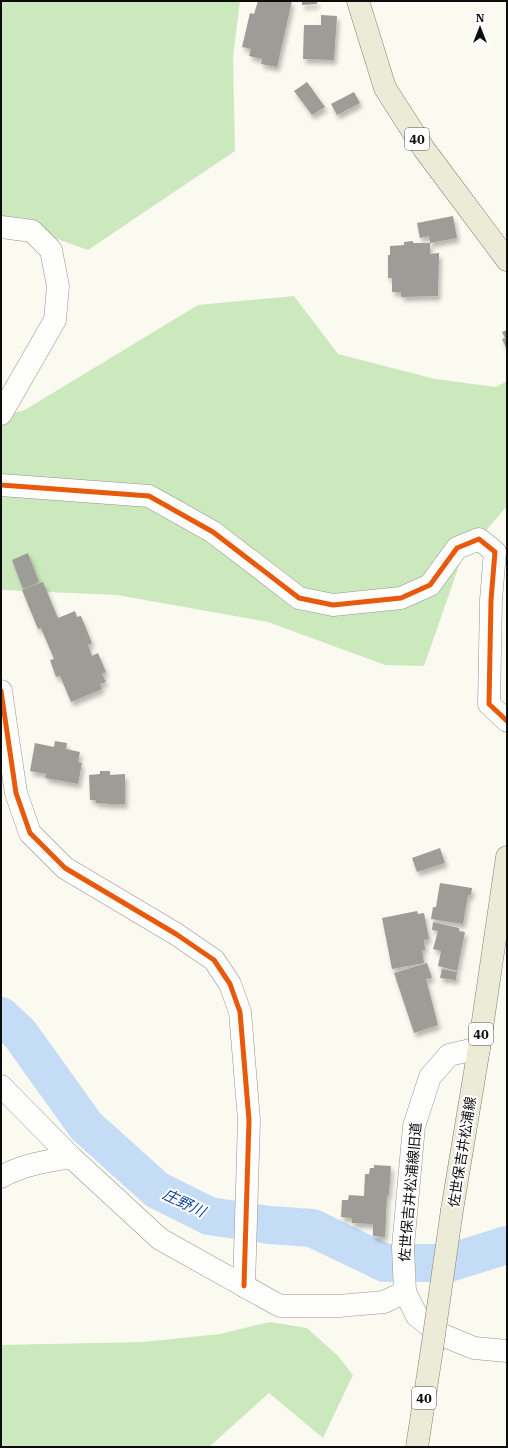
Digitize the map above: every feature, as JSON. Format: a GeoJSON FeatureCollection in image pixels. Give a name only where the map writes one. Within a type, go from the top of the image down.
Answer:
{"type":"FeatureCollection","features":[{"type":"Feature","properties":{"kind":"main road","name":"40"},"geometry":{"type":"LineString","coordinates":[[358,1],[384,88],[424,149],[507,260]]}},
{"type":"Feature","properties":{"kind":"main road","name":"佐世保吉井松浦線"},"geometry":{"type":"LineString","coordinates":[[417,1447],[507,857]]}},
{"type":"Feature","properties":{"kind":"street"},"geometry":{"type":"LineString","coordinates":[[1,227],[32,231],[51,250],[58,286],[55,320],[1,414]]}},
{"type":"Feature","properties":{"kind":"street"},"geometry":{"type":"LineString","coordinates":[[1,485],[149,496],[213,532],[299,598],[333,605],[401,598],[430,584],[458,548],[478,539],[495,552],[491,600],[489,704],[507,721]]}},
{"type":"Feature","properties":{"kind":"street"},"geometry":{"type":"LineString","coordinates":[[1,691],[16,793],[30,833],[65,868],[176,934],[214,960],[230,984],[240,1012],[249,1120],[244,1286]]}},
{"type":"Feature","properties":{"kind":"street","name":"佐世保吉井松浦線旧道"},"geometry":{"type":"LineString","coordinates":[[479,1048],[449,1055],[430,1077],[414,1126],[403,1248],[404,1284],[417,1316],[440,1334],[474,1348],[507,1351]]}},
{"type":"Feature","properties":{"kind":"street"},"geometry":{"type":"LineString","coordinates":[[1,1086],[71,1157],[160,1239],[280,1306],[340,1306],[384,1302],[404,1284]]}},
{"type":"Feature","properties":{"kind":"street"},"geometry":{"type":"LineString","coordinates":[[1,1177],[10,1172],[46,1161],[71,1157]]}},
{"type":"Feature","properties":{"kind":"green space"},"geometry":{"type":"Polygon","coordinates":[[[1,1],[240,1],[233,57],[235,151],[88,250],[1,219],[1,1]]]}},
{"type":"Feature","properties":{"kind":"green space"},"geometry":{"type":"Polygon","coordinates":[[[294,296],[338,354],[435,379],[496,387],[507,381],[507,506],[461,560],[424,666],[385,665],[268,622],[117,595],[1,590],[1,414],[23,411],[198,305],[294,296]]]}},
{"type":"Feature","properties":{"kind":"green space"},"geometry":{"type":"Polygon","coordinates":[[[270,1322],[307,1328],[338,1356],[353,1375],[323,1438],[269,1393],[209,1447],[1,1447],[1,1345],[143,1342],[220,1334],[270,1322]]]}},
{"type":"Feature","properties":{"kind":"building"},"geometry":{"type":"Polygon","coordinates":[[[258,1],[292,1],[277,67],[261,64],[262,59],[249,56],[251,49],[242,47],[250,13],[254,14],[258,1]]]}},
{"type":"Feature","properties":{"kind":"building"},"geometry":{"type":"Polygon","coordinates":[[[302,1],[317,1],[317,4],[302,5],[302,1]]]}},
{"type":"Feature","properties":{"kind":"building"},"geometry":{"type":"Polygon","coordinates":[[[321,15],[337,16],[334,60],[303,59],[304,25],[321,25],[321,15]]]}},
{"type":"Feature","properties":{"kind":"building"},"geometry":{"type":"Polygon","coordinates":[[[307,82],[325,107],[312,115],[294,91],[307,82]]]}},
{"type":"Feature","properties":{"kind":"building"},"geometry":{"type":"Polygon","coordinates":[[[354,92],[360,103],[337,115],[331,104],[354,92]]]}},
{"type":"Feature","properties":{"kind":"building"},"geometry":{"type":"Polygon","coordinates":[[[453,216],[457,238],[430,243],[429,236],[420,238],[417,223],[453,216]]]}},
{"type":"Feature","properties":{"kind":"building"},"geometry":{"type":"Polygon","coordinates":[[[413,241],[413,243],[430,243],[430,254],[439,253],[438,296],[401,297],[401,292],[392,292],[392,278],[388,278],[388,255],[390,255],[390,246],[404,245],[404,242],[413,241]]]}},
{"type":"Feature","properties":{"kind":"building"},"geometry":{"type":"Polygon","coordinates":[[[507,330],[507,350],[502,339],[505,338],[502,332],[507,330]]]}},
{"type":"Feature","properties":{"kind":"building"},"geometry":{"type":"Polygon","coordinates":[[[28,553],[39,582],[23,589],[12,560],[28,553]]]}},
{"type":"Feature","properties":{"kind":"building"},"geometry":{"type":"Polygon","coordinates":[[[43,582],[58,618],[75,611],[77,617],[81,616],[92,643],[88,645],[92,656],[98,653],[106,672],[102,674],[106,682],[100,684],[102,689],[71,702],[60,676],[56,677],[50,660],[54,659],[41,628],[38,629],[22,590],[43,582]]]}},
{"type":"Feature","properties":{"kind":"building"},"geometry":{"type":"Polygon","coordinates":[[[55,741],[67,743],[66,749],[80,752],[78,762],[82,763],[78,784],[45,778],[46,774],[30,771],[35,743],[54,747],[55,741]]]}},
{"type":"Feature","properties":{"kind":"building"},"geometry":{"type":"Polygon","coordinates":[[[100,771],[110,771],[110,775],[125,774],[125,804],[96,803],[96,800],[90,800],[89,775],[100,774],[100,771]]]}},
{"type":"Feature","properties":{"kind":"building"},"geometry":{"type":"Polygon","coordinates":[[[440,848],[445,863],[417,872],[412,858],[440,848]]]}},
{"type":"Feature","properties":{"kind":"building"},"geometry":{"type":"Polygon","coordinates":[[[440,883],[472,888],[471,895],[468,895],[463,924],[431,919],[433,907],[436,907],[440,883]]]}},
{"type":"Feature","properties":{"kind":"building"},"geometry":{"type":"Polygon","coordinates":[[[417,911],[418,914],[424,913],[429,939],[424,940],[425,950],[422,950],[424,963],[392,969],[382,918],[417,911]]]}},
{"type":"Feature","properties":{"kind":"building"},"geometry":{"type":"Polygon","coordinates":[[[433,922],[459,928],[459,931],[465,932],[457,971],[438,966],[441,951],[433,949],[438,931],[432,930],[433,922]]]}},
{"type":"Feature","properties":{"kind":"building"},"geometry":{"type":"Polygon","coordinates":[[[427,963],[432,978],[426,979],[438,1025],[414,1033],[394,973],[427,963]]]}},
{"type":"Feature","properties":{"kind":"building"},"geometry":{"type":"Polygon","coordinates":[[[442,969],[457,972],[456,980],[440,978],[442,969]]]}},
{"type":"Feature","properties":{"kind":"building"},"geometry":{"type":"Polygon","coordinates":[[[374,1165],[391,1166],[389,1195],[387,1195],[385,1237],[373,1236],[373,1224],[352,1223],[352,1218],[341,1217],[342,1200],[348,1200],[349,1195],[364,1196],[365,1174],[369,1174],[370,1168],[374,1168],[374,1165]]]}},
{"type":"Feature","properties":{"kind":"waterway","name":"庄野川"},"geometry":{"type":"LineString","coordinates":[[1,1016],[20,1034],[86,1126],[157,1190],[209,1216],[270,1225],[312,1228],[385,1263],[449,1263],[507,1245]]}},
{"type":"Feature","properties":{"kind":"cycle path"},"geometry":{"type":"LineString","coordinates":[[1,485],[149,496],[213,532],[299,598],[333,605],[401,598],[430,585],[457,548],[479,539],[495,552],[491,600],[489,704],[507,721]]}},
{"type":"Feature","properties":{"kind":"cycle path"},"geometry":{"type":"LineString","coordinates":[[1,691],[16,793],[30,833],[65,868],[176,934],[214,960],[230,984],[240,1012],[249,1120],[244,1286]]}}]}
